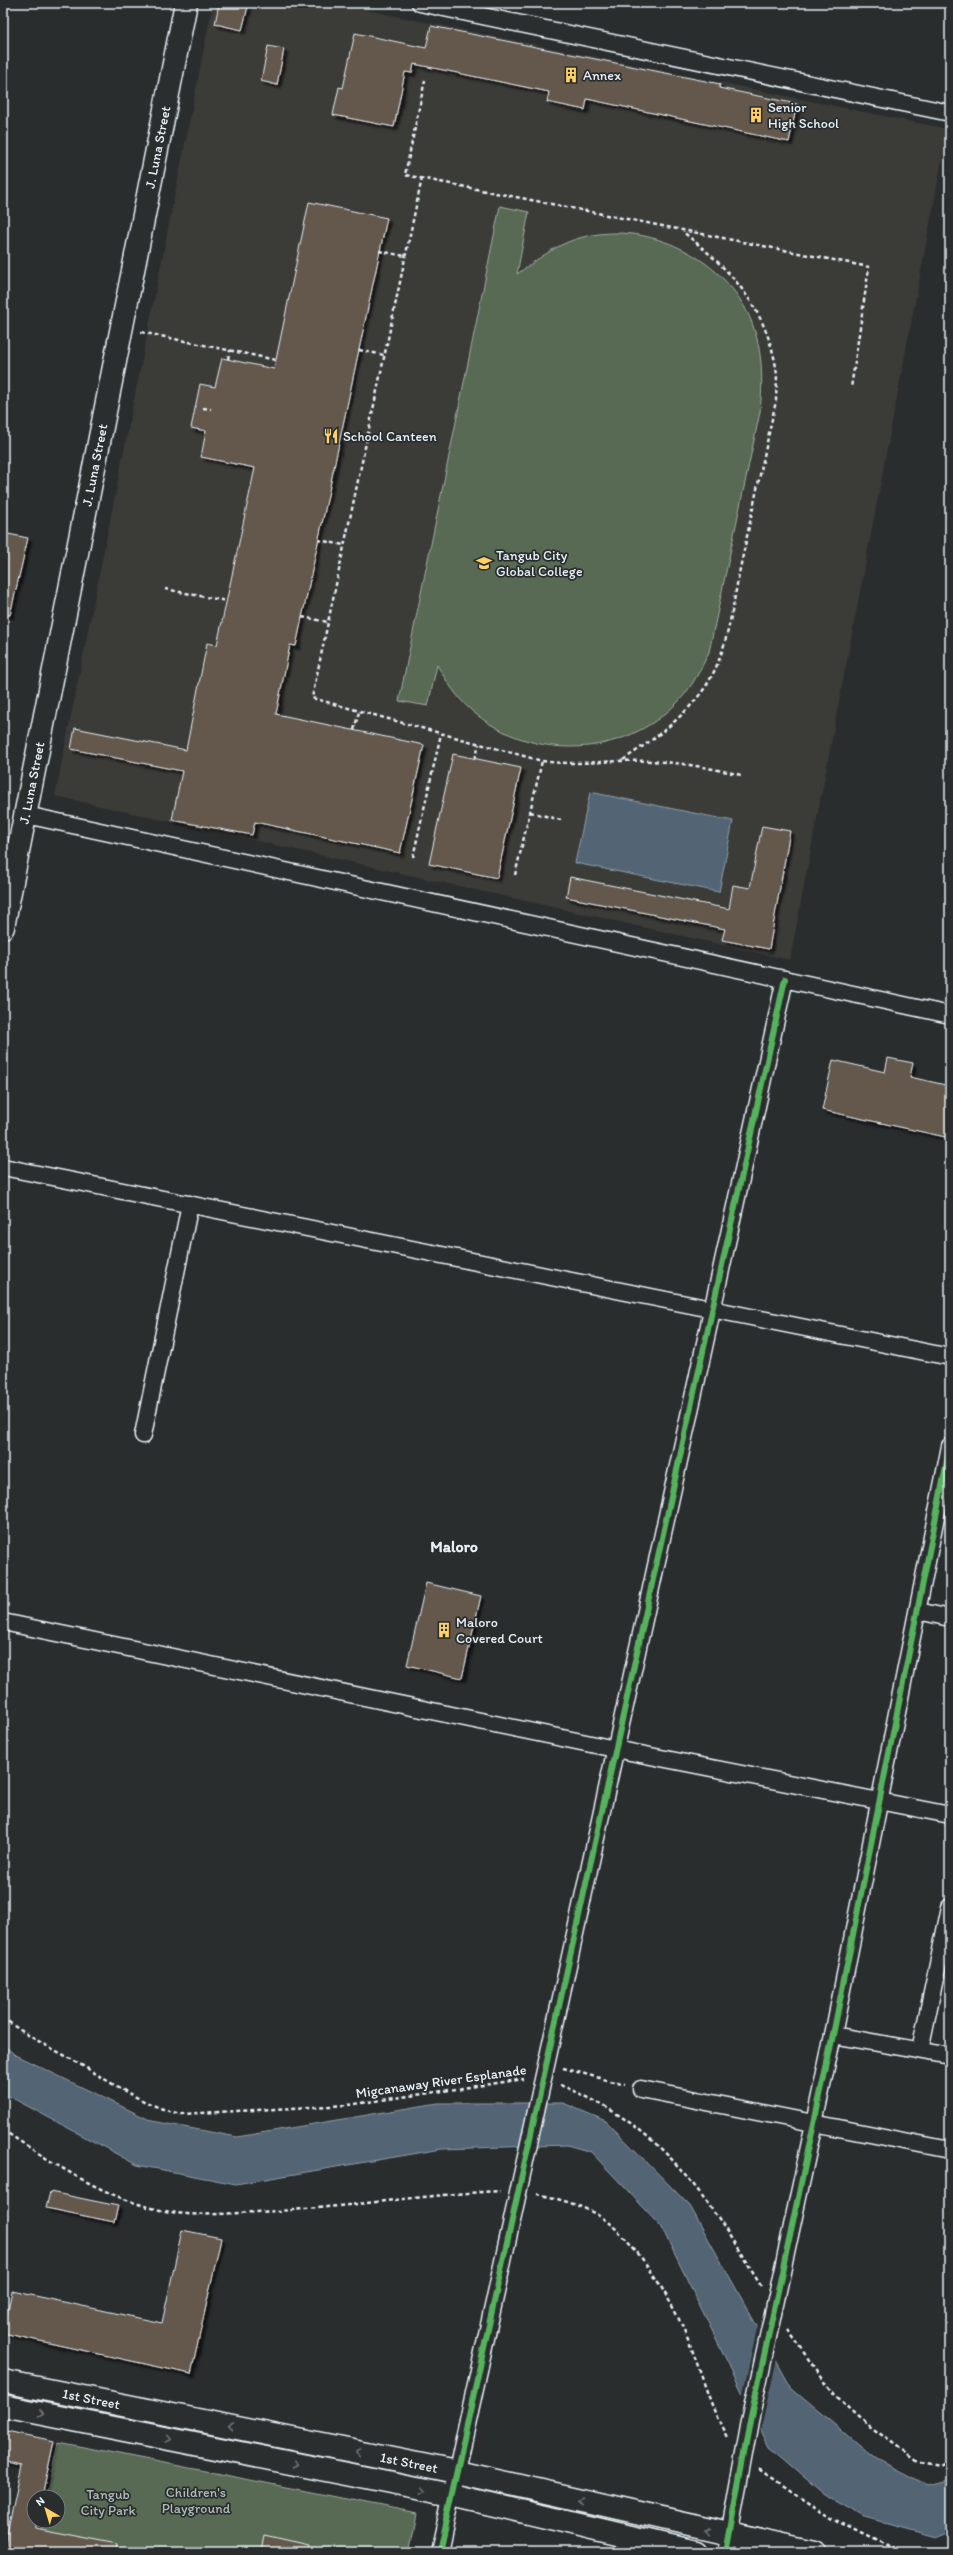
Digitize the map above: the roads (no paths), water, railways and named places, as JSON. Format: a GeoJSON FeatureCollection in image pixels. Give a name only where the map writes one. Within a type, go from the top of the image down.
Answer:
{"type":"FeatureCollection","features":[{"type":"Feature","properties":{"kind":"main road","name":"J. Luna Street"},"geometry":{"type":"LineString","coordinates":[[3,927],[186,3]]}},
{"type":"Feature","properties":{"kind":"main road","name":"1st Street"},"geometry":{"type":"LineString","coordinates":[[3,2381],[457,2472],[728,2543],[814,2552]]}},
{"type":"Feature","properties":{"kind":"main road","name":"1st Street"},"geometry":{"type":"LineString","coordinates":[[3,2406],[452,2495],[695,2552]]}},
{"type":"Feature","properties":{"kind":"street"},"geometry":{"type":"LineString","coordinates":[[420,3],[950,113]]}},
{"type":"Feature","properties":{"kind":"street"},"geometry":{"type":"LineString","coordinates":[[26,815],[950,1015]]}},
{"type":"Feature","properties":{"kind":"street"},"geometry":{"type":"LineString","coordinates":[[439,2552],[785,979]]}},
{"type":"Feature","properties":{"kind":"street"},"geometry":{"type":"LineString","coordinates":[[3,1167],[950,1357]]}},
{"type":"Feature","properties":{"kind":"street"},"geometry":{"type":"LineString","coordinates":[[143,1435],[190,1204]]}},
{"type":"Feature","properties":{"kind":"street"},"geometry":{"type":"LineString","coordinates":[[728,2543],[750,2421],[815,2124],[881,1800],[950,1447]]}},
{"type":"Feature","properties":{"kind":"street"},"geometry":{"type":"LineString","coordinates":[[918,1611],[950,1618]]}},
{"type":"Feature","properties":{"kind":"street"},"geometry":{"type":"LineString","coordinates":[[3,1622],[615,1749],[881,1800],[950,1815]]}},
{"type":"Feature","properties":{"kind":"street"},"geometry":{"type":"LineString","coordinates":[[920,2050],[950,1907]]}},
{"type":"Feature","properties":{"kind":"street"},"geometry":{"type":"LineString","coordinates":[[833,2034],[950,2056]]}},
{"type":"Feature","properties":{"kind":"street"},"geometry":{"type":"LineString","coordinates":[[641,2089],[950,2150]]}},
{"type":"Feature","properties":{"kind":"water"},"geometry":{"type":"Polygon","coordinates":[[[590,792],[733,821],[719,892],[575,863],[590,792]]]}},
{"type":"Feature","properties":{"kind":"water"},"geometry":{"type":"Polygon","coordinates":[[[3,2044],[15,2055],[152,2121],[237,2137],[438,2103],[563,2103],[606,2121],[690,2206],[792,2389],[873,2457],[927,2485],[950,2479],[950,2530],[935,2536],[864,2517],[825,2495],[769,2447],[661,2226],[591,2152],[567,2145],[442,2149],[236,2184],[137,2165],[3,2093],[3,2044]]]}},
{"type":"Feature","properties":{"kind":"place","name":"Annex"},"geometry":{"type":"Point","coordinates":[571,75]}},
{"type":"Feature","properties":{"kind":"place","name":"Senior High School"},"geometry":{"type":"Point","coordinates":[756,115]}},
{"type":"Feature","properties":{"kind":"place","name":"School Canteen"},"geometry":{"type":"Point","coordinates":[331,436]}},
{"type":"Feature","properties":{"kind":"place","name":"Tangub City Global College"},"geometry":{"type":"Point","coordinates":[484,563]}},
{"type":"Feature","properties":{"kind":"place","name":"Maloro Covered Court"},"geometry":{"type":"Point","coordinates":[444,1630]}},
{"type":"Feature","properties":{"kind":"district","name":"Maloro"},"geometry":{"type":"Point","coordinates":[454,1546]}},
{"type":"Feature","properties":{"kind":"park label","name":"Children's Playground"},"geometry":{"type":"Point","coordinates":[196,2500]}},
{"type":"Feature","properties":{"kind":"park label","name":"Tangub City Park"},"geometry":{"type":"Point","coordinates":[108,2502]}}]}
